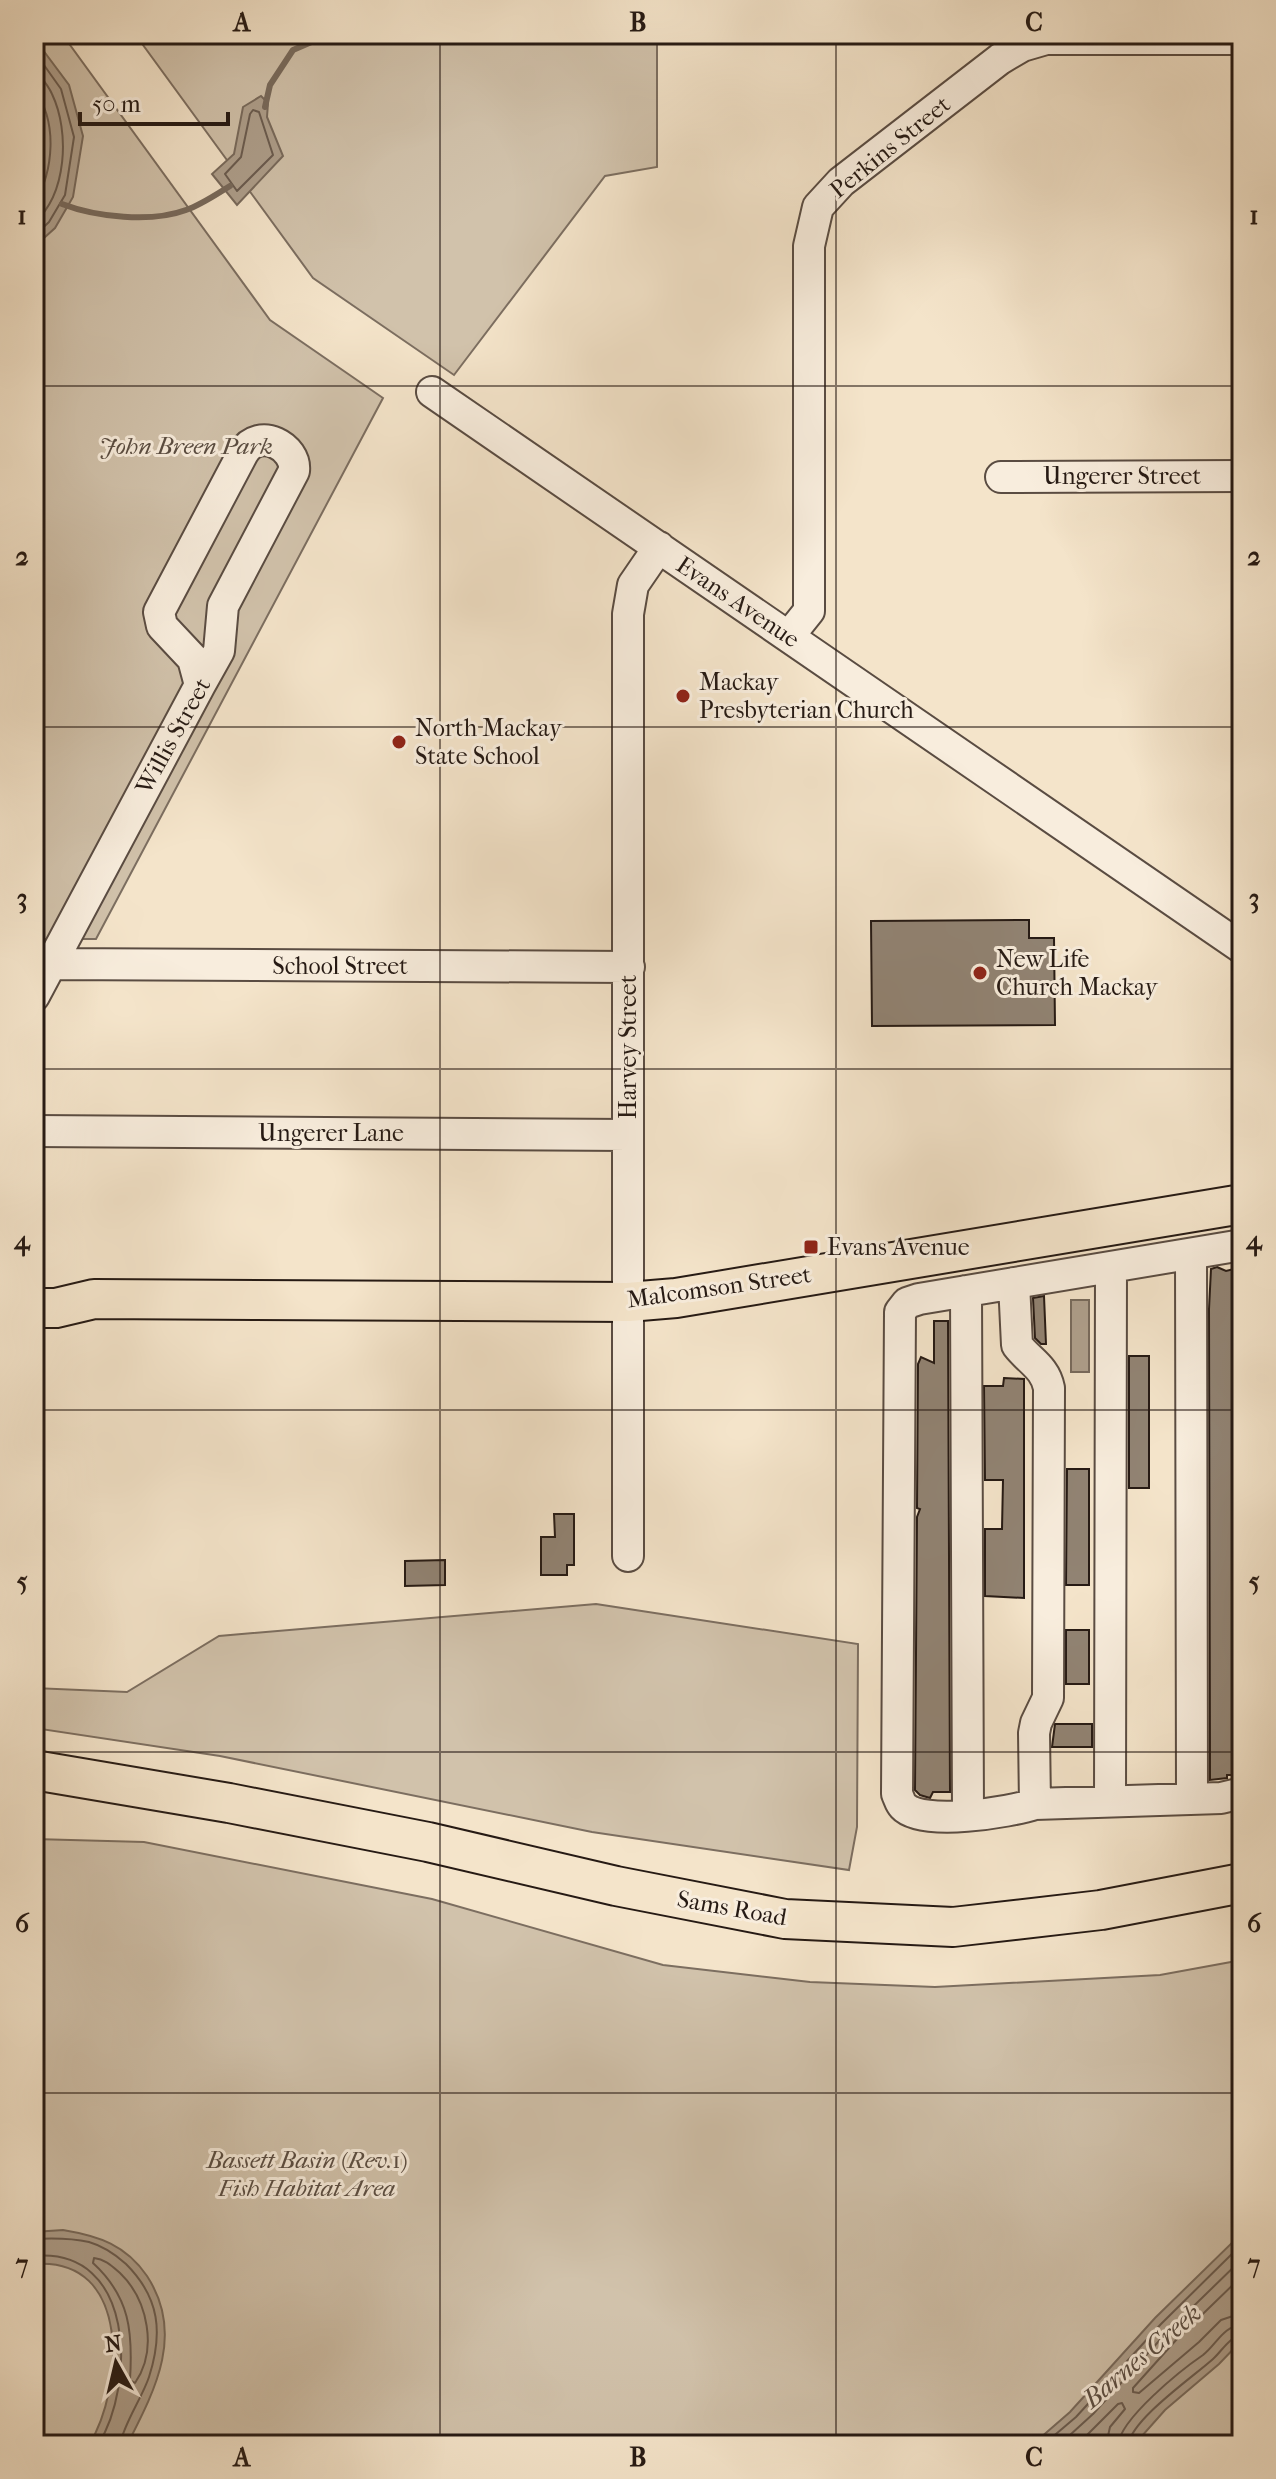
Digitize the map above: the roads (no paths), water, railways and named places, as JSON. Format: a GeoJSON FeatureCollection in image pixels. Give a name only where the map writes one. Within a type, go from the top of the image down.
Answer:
{"type":"FeatureCollection","features":[{"type":"Feature","properties":{"kind":"main road","name":"Malcomson Street"},"geometry":{"type":"LineString","coordinates":[[34,1308],[56,1308],[94,1299],[628,1302],[676,1298],[1242,1204]]}},
{"type":"Feature","properties":{"kind":"main road","name":"Malcomson Street"},"geometry":{"type":"LineString","coordinates":[[34,1289],[57,1289],[94,1299]]}},
{"type":"Feature","properties":{"kind":"main road","name":"Sams Road"},"geometry":{"type":"LineString","coordinates":[[34,1770],[229,1803],[428,1842],[616,1886],[785,1919],[953,1927],[1101,1910],[1242,1883]]}},
{"type":"Feature","properties":{"kind":"main road","name":"Sams Road"},"geometry":{"type":"LineString","coordinates":[[34,1784],[229,1803]]}},
{"type":"Feature","properties":{"kind":"street","name":"Perkins Street"},"geometry":{"type":"LineString","coordinates":[[789,636],[809,611],[809,246],[818,207],[841,182],[1000,59],[1022,46],[1046,39],[1242,39]]}},
{"type":"Feature","properties":{"kind":"street","name":"Evans Avenue"},"geometry":{"type":"LineString","coordinates":[[432,392],[1242,948]]}},
{"type":"Feature","properties":{"kind":"street","name":"Willis Street"},"geometry":{"type":"LineString","coordinates":[[34,996],[219,651],[223,606],[294,471],[290,454],[273,442],[256,440],[248,445],[159,612],[162,626],[193,659],[200,685]]}},
{"type":"Feature","properties":{"kind":"street","name":"Ungerer Street"},"geometry":{"type":"LineString","coordinates":[[1001,477],[1242,476]]}},
{"type":"Feature","properties":{"kind":"street","name":"Harvey Street"},"geometry":{"type":"LineString","coordinates":[[628,1556],[628,614],[633,585],[659,547]]}},
{"type":"Feature","properties":{"kind":"street","name":"School Street"},"geometry":{"type":"LineString","coordinates":[[51,964],[629,967]]}},
{"type":"Feature","properties":{"kind":"street","name":"Ungerer Lane"},"geometry":{"type":"LineString","coordinates":[[34,1131],[628,1135]]}},
{"type":"Feature","properties":{"kind":"street"},"geometry":{"type":"LineString","coordinates":[[1242,1245],[919,1299],[907,1303],[900,1312],[897,1794],[903,1806],[918,1814],[937,1816],[1014,1811],[1035,1804],[1221,1798],[1242,1793]]}},
{"type":"Feature","properties":{"kind":"street"},"geometry":{"type":"LineString","coordinates":[[1191,1254],[1192,1798]]}},
{"type":"Feature","properties":{"kind":"street"},"geometry":{"type":"LineString","coordinates":[[1110,1801],[1111,1267]]}},
{"type":"Feature","properties":{"kind":"street"},"geometry":{"type":"LineString","coordinates":[[1014,1283],[1017,1345],[1047,1376],[1049,1388],[1048,1698],[1034,1733],[1035,1804]]}},
{"type":"Feature","properties":{"kind":"street"},"geometry":{"type":"LineString","coordinates":[[966,1291],[968,1814]]}},
{"type":"Feature","properties":{"kind":"water"},"geometry":{"type":"Polygon","coordinates":[[[34,38],[69,85],[83,136],[73,197],[55,228],[34,247],[34,38]]]}},
{"type":"Feature","properties":{"kind":"water"},"geometry":{"type":"Polygon","coordinates":[[[261,96],[268,103],[267,117],[283,156],[237,205],[212,174],[234,154],[243,107],[261,96]]]}},
{"type":"Feature","properties":{"kind":"water"},"geometry":{"type":"Polygon","coordinates":[[[1071,1300],[1089,1300],[1089,1372],[1071,1372],[1071,1300]]]}},
{"type":"Feature","properties":{"kind":"water"},"geometry":{"type":"Polygon","coordinates":[[[63,2230],[88,2235],[121,2249],[139,2265],[158,2298],[164,2319],[162,2362],[156,2383],[127,2445],[89,2445],[101,2421],[113,2361],[111,2330],[104,2303],[89,2281],[66,2267],[34,2264],[34,2232],[63,2230]]]}},
{"type":"Feature","properties":{"kind":"water","name":"Barnes Creek"},"geometry":{"type":"Polygon","coordinates":[[[1242,2233],[1242,2340],[1219,2364],[1165,2410],[1134,2445],[1032,2445],[1070,2412],[1155,2318],[1242,2233]]]}},
{"type":"Feature","properties":{"kind":"waterway"},"geometry":{"type":"LineString","coordinates":[[265,107],[270,85],[293,50],[330,34]]}},
{"type":"Feature","properties":{"kind":"waterway"},"geometry":{"type":"LineString","coordinates":[[62,204],[107,215],[157,216],[192,208],[230,186]]}},
{"type":"Feature","properties":{"kind":"place","name":"Mackay Presbyterian Church"},"geometry":{"type":"Point","coordinates":[683,696]}},
{"type":"Feature","properties":{"kind":"place","name":"North Mackay State School"},"geometry":{"type":"Point","coordinates":[399,742]}},
{"type":"Feature","properties":{"kind":"place","name":"New Life Church Mackay"},"geometry":{"type":"Point","coordinates":[980,973]}},
{"type":"Feature","properties":{"kind":"place","name":"Evans Avenue"},"geometry":{"type":"Point","coordinates":[811,1247]}},
{"type":"Feature","properties":{"kind":"park label","name":"John Breen Park"},"geometry":{"type":"Point","coordinates":[186,446]}},
{"type":"Feature","properties":{"kind":"park label","name":"Bassett Basin (Rev.1) Fish Habitat Area"},"geometry":{"type":"Point","coordinates":[307,2174]}}]}
